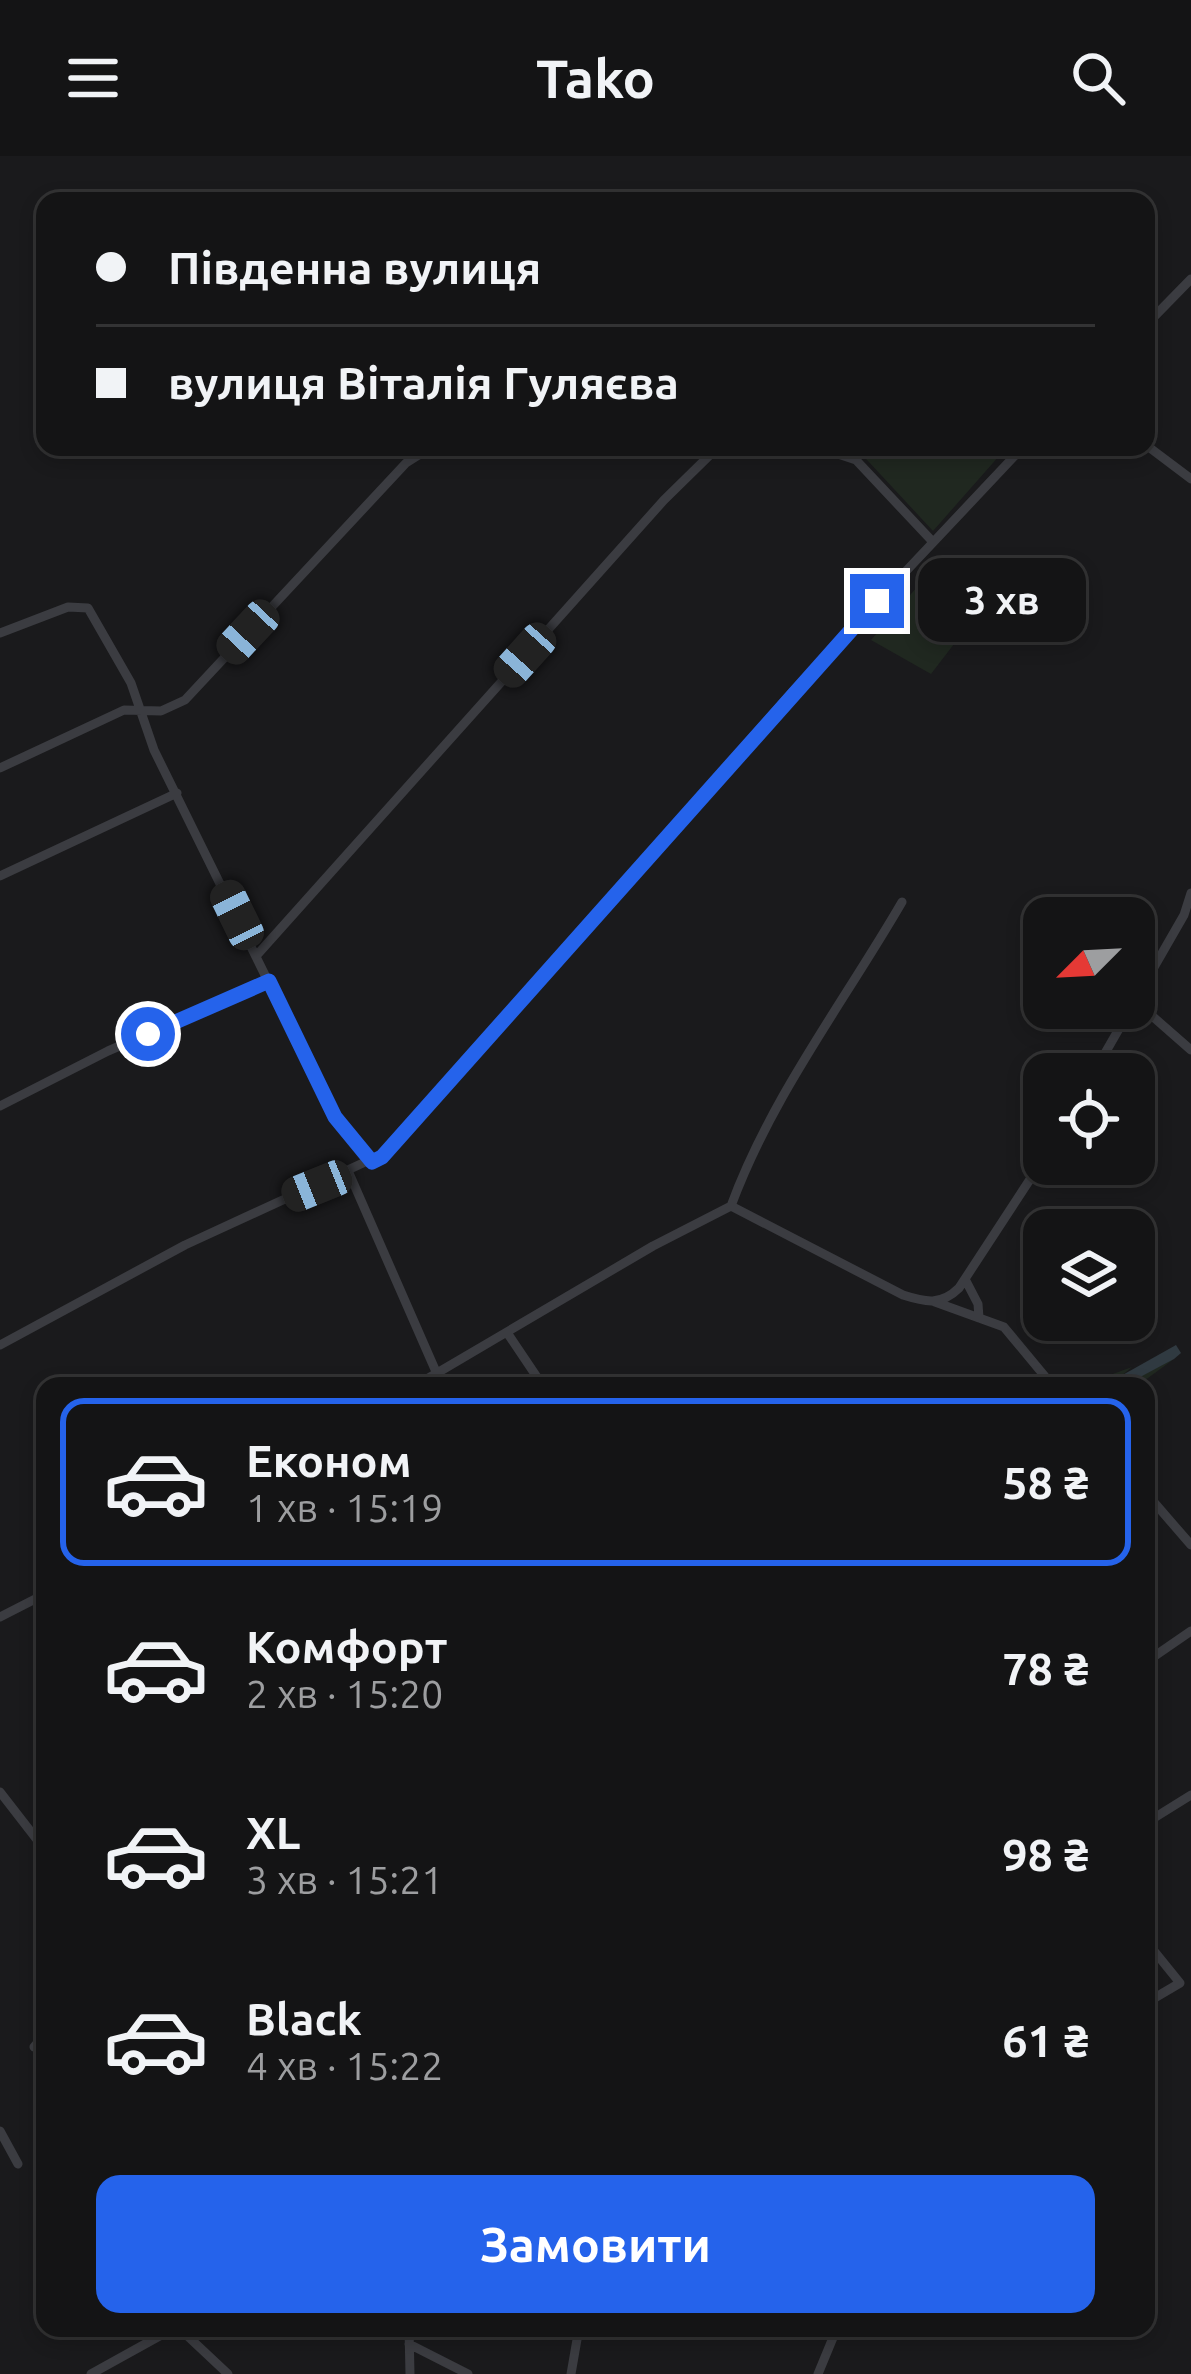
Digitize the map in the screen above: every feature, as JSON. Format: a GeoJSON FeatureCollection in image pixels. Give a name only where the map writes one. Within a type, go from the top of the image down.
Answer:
{"type":"FeatureCollection","features":[{"type":"Feature","properties":{"kind":"street"},"geometry":{"type":"LineString","coordinates":[[1155,316],[1191,279]]}},
{"type":"Feature","properties":{"kind":"street"},"geometry":{"type":"LineString","coordinates":[[1155,452],[1191,479]]}},
{"type":"Feature","properties":{"kind":"street"},"geometry":{"type":"LineString","coordinates":[[0,768],[124,710],[169,710],[185,700],[417,456]]}},
{"type":"Feature","properties":{"kind":"street"},"geometry":{"type":"LineString","coordinates":[[257,955],[664,500],[709,456]]}},
{"type":"Feature","properties":{"kind":"street"},"geometry":{"type":"LineString","coordinates":[[844,456],[856,460],[933,542]]}},
{"type":"Feature","properties":{"kind":"street"},"geometry":{"type":"LineString","coordinates":[[0,1345],[185,1245],[389,1151],[794,691],[1014,456]]}},
{"type":"Feature","properties":{"kind":"street"},"geometry":{"type":"LineString","coordinates":[[0,633],[68,607],[88,608],[131,683],[154,750],[335,1117],[372,1162]]}},
{"type":"Feature","properties":{"kind":"street"},"geometry":{"type":"LineString","coordinates":[[0,876],[177,794]]}},
{"type":"Feature","properties":{"kind":"street"},"geometry":{"type":"LineString","coordinates":[[1155,966],[1184,915],[1191,892]]}},
{"type":"Feature","properties":{"kind":"street"},"geometry":{"type":"LineString","coordinates":[[430,1377],[731,1206],[825,1023],[902,902]]}},
{"type":"Feature","properties":{"kind":"street"},"geometry":{"type":"LineString","coordinates":[[0,1106],[108,1051],[269,981]]}},
{"type":"Feature","properties":{"kind":"street"},"geometry":{"type":"LineString","coordinates":[[1155,1021],[1191,1050]]}},
{"type":"Feature","properties":{"kind":"street"},"geometry":{"type":"LineString","coordinates":[[349,1172],[436,1373]]}},
{"type":"Feature","properties":{"kind":"street"},"geometry":{"type":"LineString","coordinates":[[934,1302],[952,1294],[965,1279],[1026,1185]]}},
{"type":"Feature","properties":{"kind":"street"},"geometry":{"type":"LineString","coordinates":[[731,1206],[903,1295],[1004,1327],[1046,1377]]}},
{"type":"Feature","properties":{"kind":"street"},"geometry":{"type":"LineString","coordinates":[[965,1279],[978,1304],[979,1318]]}},
{"type":"Feature","properties":{"kind":"street"},"geometry":{"type":"LineString","coordinates":[[508,1334],[537,1377]]}},
{"type":"Feature","properties":{"kind":"street"},"geometry":{"type":"LineString","coordinates":[[1155,1503],[1191,1545]]}},
{"type":"Feature","properties":{"kind":"street"},"geometry":{"type":"LineString","coordinates":[[0,1617],[36,1599]]}},
{"type":"Feature","properties":{"kind":"street"},"geometry":{"type":"LineString","coordinates":[[1155,1656],[1191,1630]]}},
{"type":"Feature","properties":{"kind":"street"},"geometry":{"type":"LineString","coordinates":[[0,1792],[36,1838]]}},
{"type":"Feature","properties":{"kind":"street"},"geometry":{"type":"LineString","coordinates":[[1155,1817],[1191,1796]]}},
{"type":"Feature","properties":{"kind":"street"},"geometry":{"type":"LineString","coordinates":[[1155,1952],[1180,1983],[1155,1997]]}},
{"type":"Feature","properties":{"kind":"street"},"geometry":{"type":"LineString","coordinates":[[0,2131],[18,2164]]}},
{"type":"Feature","properties":{"kind":"street"},"geometry":{"type":"LineString","coordinates":[[91,2374],[160,2337]]}},
{"type":"Feature","properties":{"kind":"street"},"geometry":{"type":"LineString","coordinates":[[187,2337],[228,2374]]}},
{"type":"Feature","properties":{"kind":"street"},"geometry":{"type":"LineString","coordinates":[[409,2337],[410,2374]]}},
{"type":"Feature","properties":{"kind":"street"},"geometry":{"type":"LineString","coordinates":[[571,2374],[577,2337]]}},
{"type":"Feature","properties":{"kind":"street"},"geometry":{"type":"LineString","coordinates":[[818,2374],[833,2337]]}},
{"type":"Feature","properties":{"kind":"street"},"geometry":{"type":"LineString","coordinates":[[409,2344],[468,2374]]}},
{"type":"Feature","properties":{"kind":"shaded area"},"geometry":{"type":"Polygon","coordinates":[[[863,456],[999,456],[933,531],[863,456]]]}},
{"type":"Feature","properties":{"kind":"shaded area"},"geometry":{"type":"Polygon","coordinates":[[[931,571],[994,592],[931,674],[871,640],[931,571]]]}},
{"type":"Feature","properties":{"kind":"shaded area"},"geometry":{"type":"Polygon","coordinates":[[[1176,1345],[1181,1353],[1140,1377],[1119,1377],[1176,1345]]]}},
{"type":"Feature","properties":{"kind":"shaded area"},"geometry":{"type":"Polygon","coordinates":[[[1174,1359],[1149,1377],[1139,1377],[1174,1359]]]}},
{"type":"Feature","properties":{"kind":"route"},"geometry":{"type":"LineString","coordinates":[[148,1034],[269,981],[335,1117],[372,1162],[382,1157],[877,601]]}}]}
